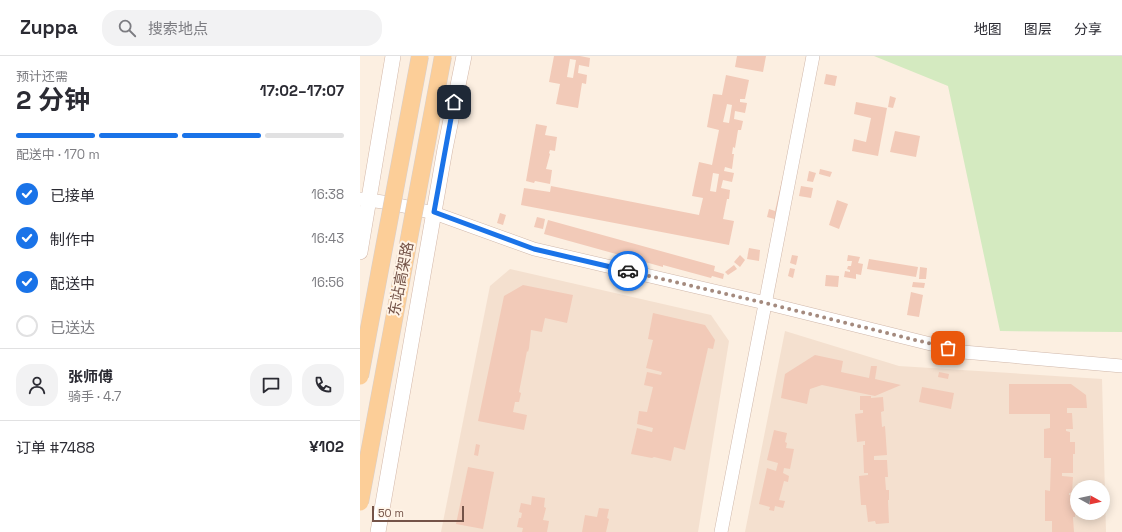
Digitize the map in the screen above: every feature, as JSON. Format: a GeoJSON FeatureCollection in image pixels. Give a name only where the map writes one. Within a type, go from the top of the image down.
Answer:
{"type":"FeatureCollection","features":[{"type":"Feature","properties":{"kind":"main road"},"geometry":{"type":"LineString","coordinates":[[360,252],[364,200],[394,56]]}},
{"type":"Feature","properties":{"kind":"main road","name":"东站高架路"},"geometry":{"type":"LineString","coordinates":[[360,376],[420,56]]}},
{"type":"Feature","properties":{"kind":"main road","name":"东站高架路"},"geometry":{"type":"LineString","coordinates":[[360,502],[443,56]]}},
{"type":"Feature","properties":{"kind":"main road"},"geometry":{"type":"LineString","coordinates":[[378,532],[445,149],[464,56]]}},
{"type":"Feature","properties":{"kind":"street"},"geometry":{"type":"LineString","coordinates":[[721,532],[813,56]]}},
{"type":"Feature","properties":{"kind":"street"},"geometry":{"type":"LineString","coordinates":[[364,200],[390,203],[434,212],[534,249],[765,303],[963,352],[1122,366]]}},
{"type":"Feature","properties":{"kind":"shaded area"},"geometry":{"type":"Polygon","coordinates":[[[510,269],[711,315],[729,341],[698,532],[441,532],[490,286],[510,269]]]}},
{"type":"Feature","properties":{"kind":"shaded area"},"geometry":{"type":"Polygon","coordinates":[[[785,331],[899,366],[1102,379],[1105,480],[1070,480],[1070,520],[1106,520],[1106,532],[745,532],[785,331]]]}},
{"type":"Feature","properties":{"kind":"green space"},"geometry":{"type":"Polygon","coordinates":[[[874,56],[1122,56],[1122,332],[1000,331],[948,86],[874,56]]]}},
{"type":"Feature","properties":{"kind":"building"},"geometry":{"type":"Polygon","coordinates":[[[554,56],[580,56],[590,58],[589,67],[579,65],[578,73],[587,75],[586,84],[582,83],[578,108],[556,104],[560,84],[549,82],[554,56]],[[570,59],[567,77],[573,78],[576,60],[570,59]]]}},
{"type":"Feature","properties":{"kind":"building"},"geometry":{"type":"Polygon","coordinates":[[[737,56],[766,56],[763,72],[735,67],[737,56]]]}},
{"type":"Feature","properties":{"kind":"building"},"geometry":{"type":"Polygon","coordinates":[[[826,74],[837,76],[835,86],[824,84],[826,74]]]}},
{"type":"Feature","properties":{"kind":"building"},"geometry":{"type":"Polygon","coordinates":[[[726,75],[749,80],[745,99],[740,99],[740,102],[747,103],[745,113],[735,111],[734,119],[743,121],[741,130],[738,130],[735,148],[733,147],[732,154],[734,154],[732,169],[725,167],[724,171],[734,173],[732,182],[723,180],[721,188],[730,190],[723,219],[734,221],[729,245],[521,205],[524,188],[550,192],[551,186],[699,215],[703,198],[692,196],[699,162],[712,165],[719,130],[707,127],[713,94],[722,95],[726,75]],[[727,104],[723,122],[729,123],[732,105],[727,104]],[[713,173],[710,191],[716,192],[719,174],[713,173]]]}},
{"type":"Feature","properties":{"kind":"building"},"geometry":{"type":"Polygon","coordinates":[[[890,96],[896,98],[893,108],[888,107],[890,96]]]}},
{"type":"Feature","properties":{"kind":"building"},"geometry":{"type":"Polygon","coordinates":[[[856,102],[887,108],[878,156],[852,151],[854,139],[866,142],[871,118],[854,114],[856,102]]]}},
{"type":"Feature","properties":{"kind":"building"},"geometry":{"type":"Polygon","coordinates":[[[536,124],[547,126],[545,135],[557,137],[555,151],[550,150],[546,169],[552,170],[550,184],[526,181],[536,124]]]}},
{"type":"Feature","properties":{"kind":"building"},"geometry":{"type":"Polygon","coordinates":[[[895,131],[920,136],[916,157],[890,152],[895,131]]]}},
{"type":"Feature","properties":{"kind":"building"},"geometry":{"type":"Polygon","coordinates":[[[820,169],[832,172],[830,177],[819,174],[820,169]]]}},
{"type":"Feature","properties":{"kind":"building"},"geometry":{"type":"Polygon","coordinates":[[[809,171],[816,173],[813,182],[807,181],[809,171]]]}},
{"type":"Feature","properties":{"kind":"building"},"geometry":{"type":"Polygon","coordinates":[[[782,180],[790,182],[782,221],[767,217],[769,209],[775,211],[782,180]]]}},
{"type":"Feature","properties":{"kind":"building"},"geometry":{"type":"Polygon","coordinates":[[[801,186],[813,188],[811,198],[799,196],[801,186]]]}},
{"type":"Feature","properties":{"kind":"building"},"geometry":{"type":"Polygon","coordinates":[[[837,200],[848,204],[839,229],[829,225],[837,200]]]}},
{"type":"Feature","properties":{"kind":"building"},"geometry":{"type":"Polygon","coordinates":[[[500,213],[506,215],[503,225],[497,223],[500,213]]]}},
{"type":"Feature","properties":{"kind":"building"},"geometry":{"type":"Polygon","coordinates":[[[537,217],[545,219],[543,229],[534,227],[537,217]]]}},
{"type":"Feature","properties":{"kind":"building"},"geometry":{"type":"Polygon","coordinates":[[[548,220],[715,266],[714,271],[724,274],[723,279],[712,276],[711,278],[663,265],[663,267],[544,234],[548,220]]]}},
{"type":"Feature","properties":{"kind":"building"},"geometry":{"type":"Polygon","coordinates":[[[749,248],[760,250],[759,261],[747,259],[749,248]]]}},
{"type":"Feature","properties":{"kind":"building"},"geometry":{"type":"Polygon","coordinates":[[[740,255],[745,260],[740,267],[734,262],[740,255]]]}},
{"type":"Feature","properties":{"kind":"building"},"geometry":{"type":"Polygon","coordinates":[[[792,255],[798,256],[796,265],[790,263],[792,255]]]}},
{"type":"Feature","properties":{"kind":"building"},"geometry":{"type":"Polygon","coordinates":[[[848,255],[860,257],[858,263],[863,264],[861,275],[856,274],[856,279],[844,277],[845,271],[850,272],[850,270],[847,269],[848,266],[851,266],[852,261],[847,261],[848,255]]]}},
{"type":"Feature","properties":{"kind":"building"},"geometry":{"type":"Polygon","coordinates":[[[869,259],[918,267],[916,277],[867,269],[869,259]]]}},
{"type":"Feature","properties":{"kind":"building"},"geometry":{"type":"Polygon","coordinates":[[[734,265],[737,269],[728,275],[725,272],[734,265]]]}},
{"type":"Feature","properties":{"kind":"building"},"geometry":{"type":"Polygon","coordinates":[[[920,267],[927,268],[926,279],[919,279],[920,267]]]}},
{"type":"Feature","properties":{"kind":"building"},"geometry":{"type":"Polygon","coordinates":[[[790,268],[795,269],[793,278],[788,276],[790,268]]]}},
{"type":"Feature","properties":{"kind":"building"},"geometry":{"type":"Polygon","coordinates":[[[826,275],[839,276],[838,287],[825,286],[826,275]]]}},
{"type":"Feature","properties":{"kind":"building"},"geometry":{"type":"Polygon","coordinates":[[[913,282],[925,283],[924,288],[912,287],[913,282]]]}},
{"type":"Feature","properties":{"kind":"building"},"geometry":{"type":"Polygon","coordinates":[[[523,285],[573,295],[567,323],[545,318],[542,332],[531,330],[529,348],[528,352],[527,351],[519,392],[521,393],[519,402],[515,402],[513,412],[527,415],[524,430],[478,421],[504,296],[523,285]]]}},
{"type":"Feature","properties":{"kind":"building"},"geometry":{"type":"Polygon","coordinates":[[[911,292],[923,295],[919,317],[907,315],[911,292]]]}},
{"type":"Feature","properties":{"kind":"building"},"geometry":{"type":"Polygon","coordinates":[[[653,313],[705,325],[715,340],[713,349],[708,348],[685,450],[674,447],[671,461],[631,454],[637,428],[652,432],[653,428],[637,424],[639,411],[647,412],[653,387],[644,385],[647,372],[661,375],[662,372],[646,368],[653,340],[648,339],[653,313]]]}},
{"type":"Feature","properties":{"kind":"building"},"geometry":{"type":"Polygon","coordinates":[[[815,355],[843,361],[841,372],[869,378],[871,366],[877,366],[875,379],[901,385],[875,396],[822,385],[810,389],[807,404],[781,398],[785,374],[815,355]]]}},
{"type":"Feature","properties":{"kind":"building"},"geometry":{"type":"Polygon","coordinates":[[[939,372],[949,374],[948,379],[938,377],[939,372]]]}},
{"type":"Feature","properties":{"kind":"building"},"geometry":{"type":"Polygon","coordinates":[[[1009,384],[1071,384],[1086,395],[1087,408],[1067,408],[1067,413],[1072,413],[1073,429],[1066,429],[1066,431],[1070,432],[1070,442],[1075,442],[1075,454],[1073,454],[1073,473],[1062,473],[1062,476],[1073,477],[1073,480],[1070,480],[1069,495],[1070,520],[1073,520],[1074,532],[1052,532],[1052,521],[1045,521],[1045,490],[1050,491],[1051,458],[1044,458],[1044,429],[1050,428],[1050,414],[1009,414],[1009,384]]]}},
{"type":"Feature","properties":{"kind":"building"},"geometry":{"type":"Polygon","coordinates":[[[922,387],[954,393],[951,409],[919,402],[922,387]]]}},
{"type":"Feature","properties":{"kind":"building"},"geometry":{"type":"Polygon","coordinates":[[[860,396],[871,396],[871,398],[883,397],[884,411],[881,412],[882,427],[885,426],[887,455],[874,456],[874,460],[887,460],[888,477],[885,477],[886,490],[889,490],[889,523],[876,524],[875,521],[868,522],[866,505],[861,505],[859,476],[868,475],[868,473],[864,473],[863,445],[865,445],[865,441],[857,442],[855,414],[863,413],[863,410],[860,410],[860,396]]]}},
{"type":"Feature","properties":{"kind":"building"},"geometry":{"type":"Polygon","coordinates":[[[774,430],[787,433],[785,442],[787,443],[786,448],[794,449],[790,469],[784,468],[783,473],[789,476],[788,482],[784,481],[779,500],[785,501],[783,508],[775,506],[774,511],[769,510],[770,507],[759,504],[767,468],[776,471],[778,463],[767,460],[774,430]]]}},
{"type":"Feature","properties":{"kind":"building"},"geometry":{"type":"Polygon","coordinates":[[[476,444],[480,445],[478,456],[474,455],[476,444]]]}},
{"type":"Feature","properties":{"kind":"building"},"geometry":{"type":"Polygon","coordinates":[[[468,467],[494,472],[483,529],[456,524],[468,467]]]}},
{"type":"Feature","properties":{"kind":"building"},"geometry":{"type":"Polygon","coordinates":[[[532,496],[545,498],[544,507],[546,508],[543,520],[549,521],[547,532],[522,532],[523,528],[517,527],[522,513],[519,512],[521,503],[531,505],[532,496]]]}},
{"type":"Feature","properties":{"kind":"building"},"geometry":{"type":"Polygon","coordinates":[[[599,508],[609,509],[607,518],[609,519],[606,532],[582,532],[585,515],[597,517],[599,508]]]}},
{"type":"Feature","properties":{"kind":"way so far"},"geometry":{"type":"LineString","coordinates":[[628,271],[948,348]]}},
{"type":"Feature","properties":{"kind":"route"},"geometry":{"type":"LineString","coordinates":[[454,102],[434,212],[534,249],[628,271]]}}]}
